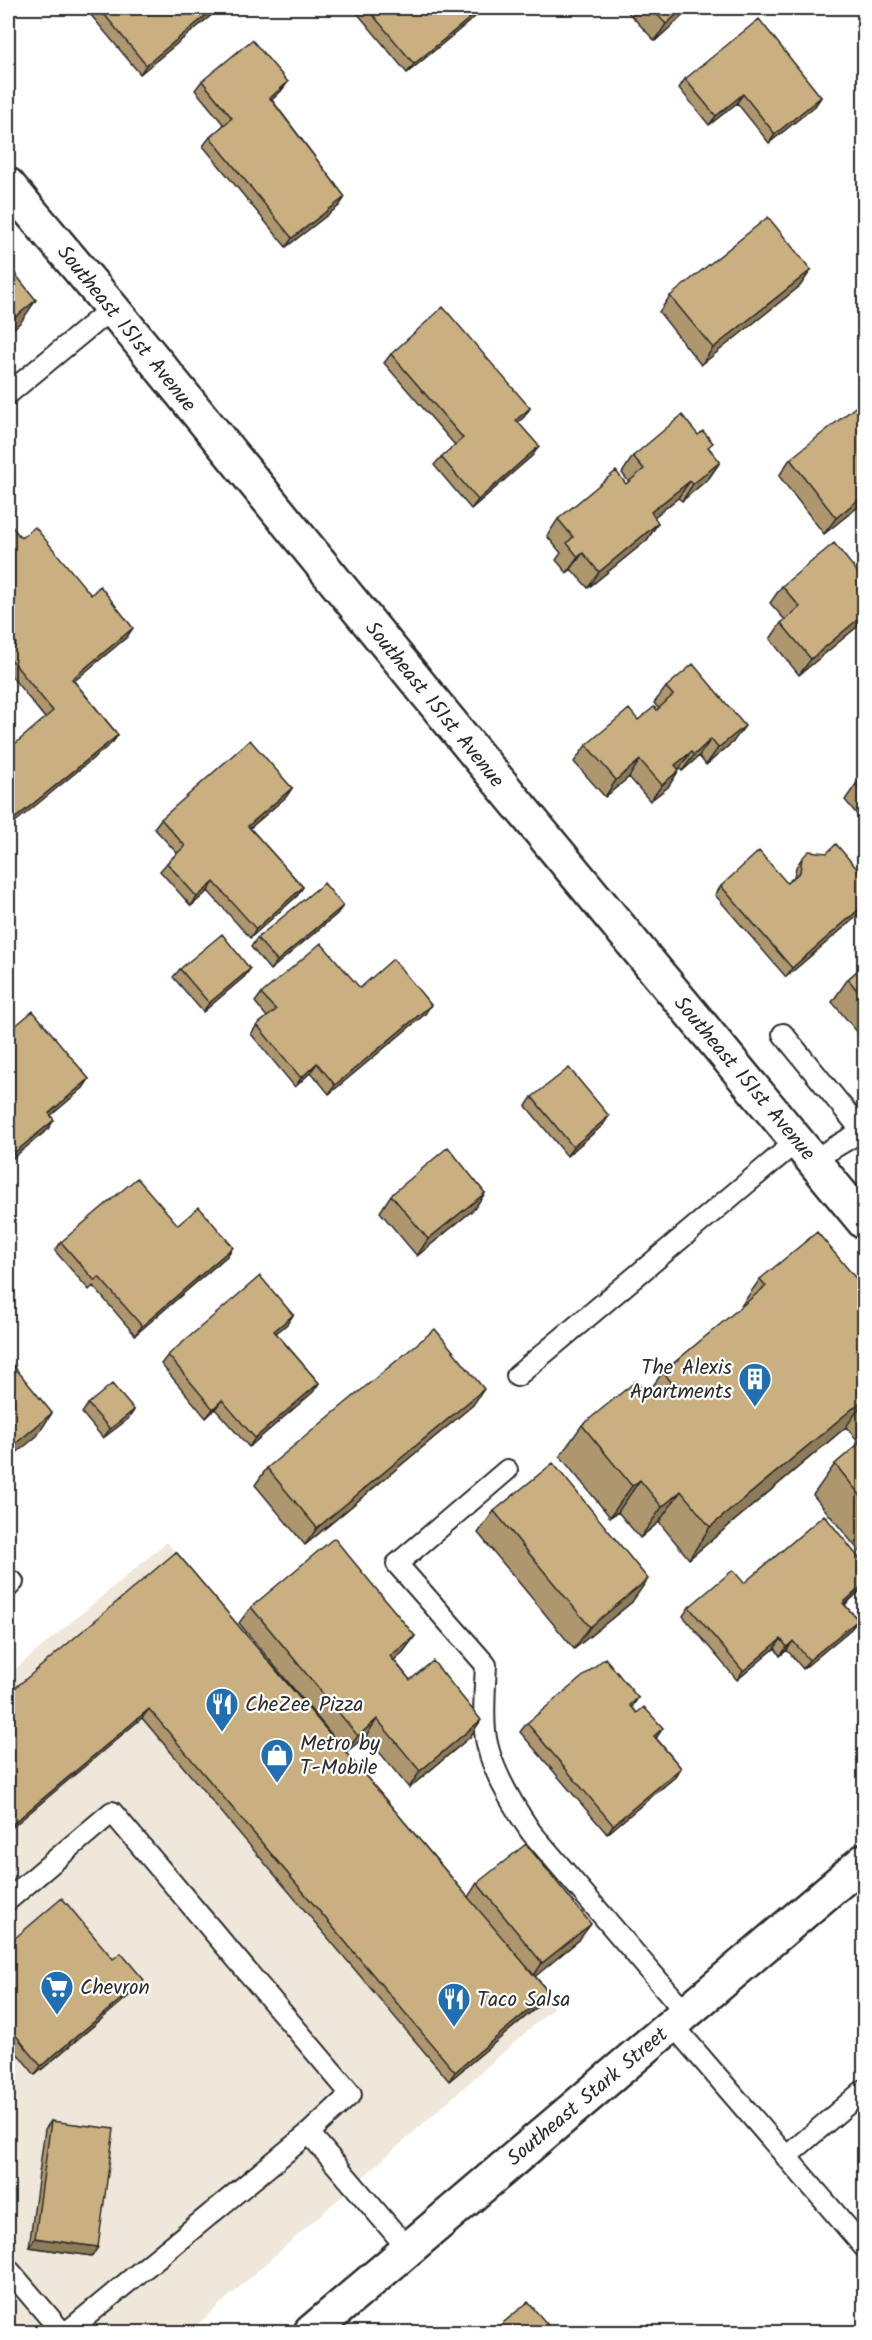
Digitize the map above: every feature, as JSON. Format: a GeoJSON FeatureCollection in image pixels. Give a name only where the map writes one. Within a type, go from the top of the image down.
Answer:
{"type":"FeatureCollection","features":[{"type":"Feature","properties":{"kind":"street","name":"Southeast 151st Avenue"},"geometry":{"type":"LineString","coordinates":[[8,185],[112,308],[477,755],[864,1222]]}},
{"type":"Feature","properties":{"kind":"street","name":"Southeast Stark Street"},"geometry":{"type":"LineString","coordinates":[[311,2332],[864,1861]]}},
{"type":"Feature","properties":{"kind":"lane"},"geometry":{"type":"LineString","coordinates":[[8,394],[112,308]]}},
{"type":"Feature","properties":{"kind":"lane"},"geometry":{"type":"LineString","coordinates":[[517,1376],[805,1150],[862,1131],[783,1034]]}},
{"type":"Feature","properties":{"kind":"lane"},"geometry":{"type":"LineString","coordinates":[[507,1470],[397,1564],[486,1665],[485,1732],[492,1757],[509,1799],[531,1832],[786,2157],[864,2247]]}},
{"type":"Feature","properties":{"kind":"lane"},"geometry":{"type":"LineString","coordinates":[[8,1900],[112,1812],[351,2094],[309,2133],[67,2332]]}},
{"type":"Feature","properties":{"kind":"lane"},"geometry":{"type":"LineString","coordinates":[[786,2157],[864,2090]]}},
{"type":"Feature","properties":{"kind":"lane"},"geometry":{"type":"LineString","coordinates":[[309,2133],[408,2249]]}},
{"type":"Feature","properties":{"kind":"lane"},"geometry":{"type":"LineString","coordinates":[[8,2269],[62,2332]]}},
{"type":"Feature","properties":{"kind":"shaded area"},"geometry":{"type":"Polygon","coordinates":[[[167,1542],[553,2008],[189,2332],[8,2332],[8,1675],[167,1542]]]}},
{"type":"Feature","properties":{"kind":"building"},"geometry":{"type":"Polygon","coordinates":[[[99,8],[215,8],[146,65],[99,8]]]}},
{"type":"Feature","properties":{"kind":"building"},"geometry":{"type":"Polygon","coordinates":[[[367,8],[482,8],[414,64],[367,8]]]}},
{"type":"Feature","properties":{"kind":"building"},"geometry":{"type":"Polygon","coordinates":[[[651,8],[684,8],[666,24],[651,8]]]}},
{"type":"Feature","properties":{"kind":"building"},"geometry":{"type":"Polygon","coordinates":[[[759,19],[821,97],[775,134],[743,94],[716,116],[685,79],[759,19]]]}},
{"type":"Feature","properties":{"kind":"building"},"geometry":{"type":"Polygon","coordinates":[[[252,40],[288,82],[270,98],[345,197],[292,238],[210,137],[232,118],[202,81],[252,40]]]}},
{"type":"Feature","properties":{"kind":"building"},"geometry":{"type":"Polygon","coordinates":[[[768,217],[811,270],[713,348],[670,296],[768,217]]]}},
{"type":"Feature","properties":{"kind":"building"},"geometry":{"type":"Polygon","coordinates":[[[8,265],[36,300],[8,323],[8,265]]]}},
{"type":"Feature","properties":{"kind":"building"},"geometry":{"type":"Polygon","coordinates":[[[443,307],[530,408],[516,420],[539,446],[478,500],[441,457],[463,438],[391,354],[443,307]]]}},
{"type":"Feature","properties":{"kind":"building"},"geometry":{"type":"Polygon","coordinates":[[[864,400],[864,495],[836,518],[790,459],[864,400]]]}},
{"type":"Feature","properties":{"kind":"building"},"geometry":{"type":"Polygon","coordinates":[[[682,415],[698,435],[703,431],[713,443],[708,447],[720,462],[693,484],[690,481],[651,512],[658,523],[599,572],[583,553],[578,557],[567,543],[573,537],[558,519],[616,471],[626,484],[644,469],[633,456],[682,415]]]}},
{"type":"Feature","properties":{"kind":"building"},"geometry":{"type":"Polygon","coordinates":[[[10,524],[21,538],[35,527],[91,595],[100,586],[133,628],[72,679],[118,735],[8,824],[8,750],[53,711],[8,656],[8,651],[16,644],[8,634],[8,526],[10,524]]]}},
{"type":"Feature","properties":{"kind":"building"},"geometry":{"type":"Polygon","coordinates":[[[834,543],[864,580],[864,614],[811,659],[781,623],[800,607],[782,586],[834,543]]]}},
{"type":"Feature","properties":{"kind":"building"},"geometry":{"type":"Polygon","coordinates":[[[693,664],[745,726],[718,748],[711,739],[694,755],[691,752],[675,765],[679,770],[662,785],[640,760],[616,780],[586,745],[629,709],[638,720],[654,707],[657,710],[673,695],[666,687],[693,664]]]}},
{"type":"Feature","properties":{"kind":"building"},"geometry":{"type":"Polygon","coordinates":[[[250,740],[292,788],[248,826],[303,887],[256,929],[214,882],[197,897],[167,863],[185,846],[161,819],[250,740]]]}},
{"type":"Feature","properties":{"kind":"building"},"geometry":{"type":"Polygon","coordinates":[[[864,777],[864,793],[856,784],[864,777]]]}},
{"type":"Feature","properties":{"kind":"building"},"geometry":{"type":"Polygon","coordinates":[[[836,844],[864,877],[864,889],[860,893],[864,897],[864,905],[792,968],[721,886],[759,851],[787,883],[800,872],[802,858],[809,851],[827,853],[836,844]]]}},
{"type":"Feature","properties":{"kind":"building"},"geometry":{"type":"Polygon","coordinates":[[[324,883],[343,906],[277,961],[257,938],[324,883]]]}},
{"type":"Feature","properties":{"kind":"building"},"geometry":{"type":"Polygon","coordinates":[[[222,934],[250,969],[209,1003],[180,969],[222,934]]]}},
{"type":"Feature","properties":{"kind":"building"},"geometry":{"type":"Polygon","coordinates":[[[321,943],[360,988],[393,959],[431,1005],[335,1085],[317,1063],[301,1078],[257,1025],[276,1010],[261,994],[321,943]]]}},
{"type":"Feature","properties":{"kind":"building"},"geometry":{"type":"Polygon","coordinates":[[[864,965],[864,999],[848,979],[864,965]]]}},
{"type":"Feature","properties":{"kind":"building"},"geometry":{"type":"Polygon","coordinates":[[[33,1011],[89,1079],[49,1113],[54,1120],[14,1153],[8,1145],[8,1032],[33,1011]]]}},
{"type":"Feature","properties":{"kind":"building"},"geometry":{"type":"Polygon","coordinates":[[[569,1068],[609,1116],[573,1147],[532,1097],[569,1068]]]}},
{"type":"Feature","properties":{"kind":"building"},"geometry":{"type":"Polygon","coordinates":[[[448,1147],[485,1193],[428,1239],[391,1195],[448,1147]]]}},
{"type":"Feature","properties":{"kind":"building"},"geometry":{"type":"Polygon","coordinates":[[[137,1178],[178,1225],[199,1207],[233,1247],[142,1326],[99,1277],[95,1281],[61,1242],[137,1178]]]}},
{"type":"Feature","properties":{"kind":"building","name":"The Alexis Apartments"},"geometry":{"type":"Polygon","coordinates":[[[817,1232],[864,1288],[864,1399],[710,1527],[681,1491],[662,1507],[640,1480],[632,1486],[582,1425],[636,1381],[652,1399],[672,1383],[663,1372],[766,1286],[760,1279],[817,1232]]]}},
{"type":"Feature","properties":{"kind":"building"},"geometry":{"type":"Polygon","coordinates":[[[260,1276],[293,1315],[274,1331],[319,1383],[255,1438],[222,1400],[213,1409],[168,1355],[260,1276]]]}},
{"type":"Feature","properties":{"kind":"building"},"geometry":{"type":"Polygon","coordinates":[[[435,1329],[484,1389],[317,1528],[267,1468],[435,1329]]]}},
{"type":"Feature","properties":{"kind":"building"},"geometry":{"type":"Polygon","coordinates":[[[8,1359],[52,1413],[8,1450],[8,1359]]]}},
{"type":"Feature","properties":{"kind":"building"},"geometry":{"type":"Polygon","coordinates":[[[112,1384],[134,1410],[110,1429],[88,1404],[112,1384]]]}},
{"type":"Feature","properties":{"kind":"building"},"geometry":{"type":"Polygon","coordinates":[[[864,1439],[864,1500],[835,1464],[864,1439]]]}},
{"type":"Feature","properties":{"kind":"building"},"geometry":{"type":"Polygon","coordinates":[[[553,1463],[648,1579],[590,1627],[494,1511],[553,1463]]]}},
{"type":"Feature","properties":{"kind":"building"},"geometry":{"type":"Polygon","coordinates":[[[824,1515],[864,1564],[864,1584],[843,1603],[858,1620],[809,1660],[793,1641],[787,1647],[781,1639],[743,1671],[689,1607],[733,1570],[744,1583],[824,1515]]]}},
{"type":"Feature","properties":{"kind":"building"},"geometry":{"type":"Polygon","coordinates":[[[334,1538],[415,1636],[390,1656],[410,1680],[433,1661],[481,1720],[420,1771],[377,1719],[358,1736],[251,1607],[334,1538]]]}},
{"type":"Feature","properties":{"kind":"building"},"geometry":{"type":"Polygon","coordinates":[[[176,1552],[549,1993],[455,2072],[149,1709],[8,1828],[8,1694],[176,1552]]]}},
{"type":"Feature","properties":{"kind":"building"},"geometry":{"type":"Polygon","coordinates":[[[605,1658],[638,1698],[630,1705],[637,1713],[644,1707],[663,1728],[654,1736],[681,1768],[613,1825],[527,1723],[605,1658]]]}},
{"type":"Feature","properties":{"kind":"building"},"geometry":{"type":"Polygon","coordinates":[[[526,1844],[591,1924],[542,1963],[477,1883],[526,1844]]]}},
{"type":"Feature","properties":{"kind":"building","name":"Chevron"},"geometry":{"type":"Polygon","coordinates":[[[62,1898],[113,1959],[121,1953],[144,1980],[41,2066],[8,2026],[8,1944],[62,1898]]]}},
{"type":"Feature","properties":{"kind":"building"},"geometry":{"type":"Polygon","coordinates":[[[51,2121],[114,2129],[98,2247],[35,2238],[51,2121]]]}},
{"type":"Feature","properties":{"kind":"building"},"geometry":{"type":"Polygon","coordinates":[[[528,2302],[554,2332],[492,2332],[528,2302]]]}},
{"type":"Feature","properties":{"kind":"place","name":"The Alexis Apartments"},"geometry":{"type":"Point","coordinates":[755,1408]}},
{"type":"Feature","properties":{"kind":"place","name":"CheZee Pizza"},"geometry":{"type":"Point","coordinates":[222,1733]}},
{"type":"Feature","properties":{"kind":"place","name":"Metro by T-Mobile"},"geometry":{"type":"Point","coordinates":[277,1784]}},
{"type":"Feature","properties":{"kind":"place","name":"Chevron"},"geometry":{"type":"Point","coordinates":[57,2016]}},
{"type":"Feature","properties":{"kind":"place","name":"Taco Salsa"},"geometry":{"type":"Point","coordinates":[454,2028]}}]}
